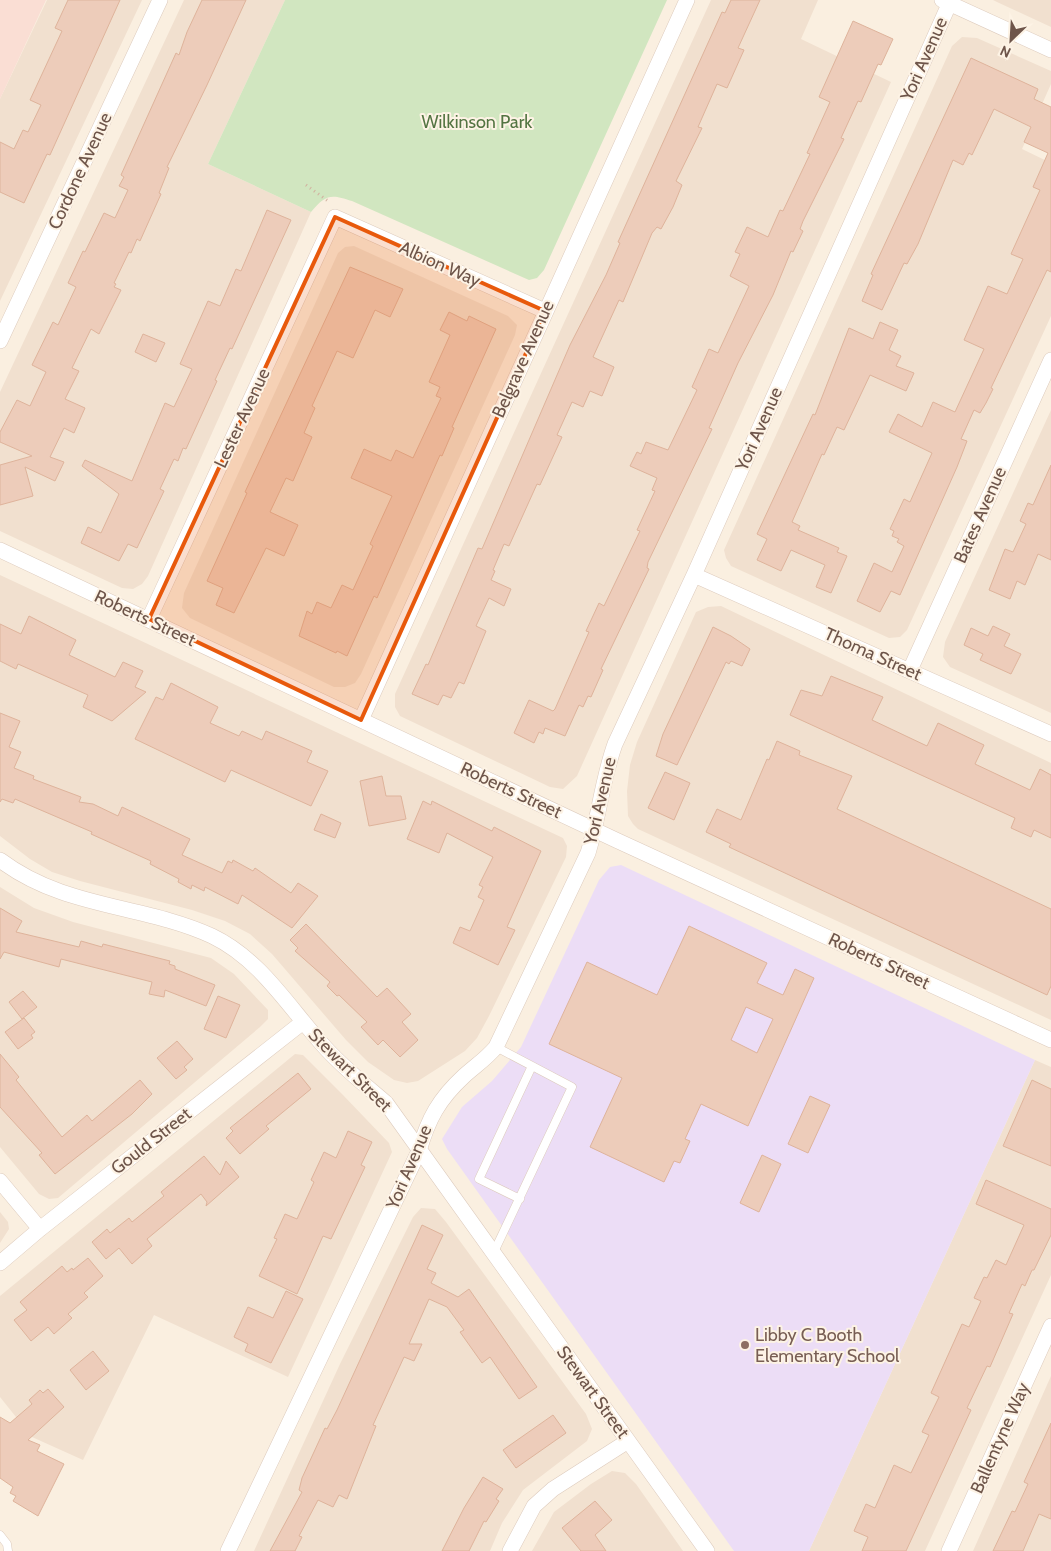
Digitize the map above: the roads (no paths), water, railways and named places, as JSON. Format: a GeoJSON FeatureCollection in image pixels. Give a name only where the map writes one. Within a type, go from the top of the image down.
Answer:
{"type":"FeatureCollection","features":[{"type":"Feature","properties":{"kind":"street","name":"Cordone Avenue"},"geometry":{"type":"LineString","coordinates":[[0,341],[160,0]]}},
{"type":"Feature","properties":{"kind":"street","name":"Belgrave Avenue"},"geometry":{"type":"LineString","coordinates":[[361,720],[687,0]]}},
{"type":"Feature","properties":{"kind":"street"},"geometry":{"type":"LineString","coordinates":[[947,1],[1051,50]]}},
{"type":"Feature","properties":{"kind":"street","name":"Yori Avenue"},"geometry":{"type":"LineString","coordinates":[[228,1551],[419,1151],[427,1122],[440,1101],[465,1075],[484,1062],[496,1047],[588,854],[595,830],[605,771],[614,744],[694,575],[947,1]]}},
{"type":"Feature","properties":{"kind":"street","name":"Albion Way"},"geometry":{"type":"LineString","coordinates":[[335,217],[545,311]]}},
{"type":"Feature","properties":{"kind":"street","name":"Lester Avenue"},"geometry":{"type":"LineString","coordinates":[[149,619],[335,217]]}},
{"type":"Feature","properties":{"kind":"street","name":"Bates Avenue"},"geometry":{"type":"LineString","coordinates":[[910,670],[1051,360]]}},
{"type":"Feature","properties":{"kind":"street","name":"Roberts Street"},"geometry":{"type":"LineString","coordinates":[[0,550],[595,830],[1051,1040]]}},
{"type":"Feature","properties":{"kind":"street","name":"Thoma Street"},"geometry":{"type":"LineString","coordinates":[[694,575],[1051,734]]}},
{"type":"Feature","properties":{"kind":"street","name":"Stewart Street"},"geometry":{"type":"LineString","coordinates":[[0,860],[32,881],[58,892],[188,927],[213,937],[237,951],[260,970],[335,1059],[386,1103],[707,1551]]}},
{"type":"Feature","properties":{"kind":"street","name":"Gould Street"},"geometry":{"type":"LineString","coordinates":[[0,1263],[40,1229],[303,1022]]}},
{"type":"Feature","properties":{"kind":"street"},"geometry":{"type":"LineString","coordinates":[[0,1181],[40,1229]]}},
{"type":"Feature","properties":{"kind":"street","name":"Ballentyne Way"},"geometry":{"type":"LineString","coordinates":[[949,1551],[1051,1326]]}},
{"type":"Feature","properties":{"kind":"street"},"geometry":{"type":"LineString","coordinates":[[510,1551],[534,1506],[553,1489],[628,1441]]}},
{"type":"Feature","properties":{"kind":"lane"},"geometry":{"type":"LineString","coordinates":[[493,1254],[572,1087],[496,1047]]}},
{"type":"Feature","properties":{"kind":"lane"},"geometry":{"type":"LineString","coordinates":[[520,1199],[479,1179],[532,1066]]}},
{"type":"Feature","properties":{"kind":"lane"},"geometry":{"type":"LineString","coordinates":[[0,1535],[7,1544],[8,1551]]}},
{"type":"Feature","properties":{"kind":"place","name":"Libby C Booth Elementary School"},"geometry":{"type":"Point","coordinates":[745,1345]}},
{"type":"Feature","properties":{"kind":"park label","name":"Wilkinson Park"},"geometry":{"type":"Point","coordinates":[477,122]}}]}
